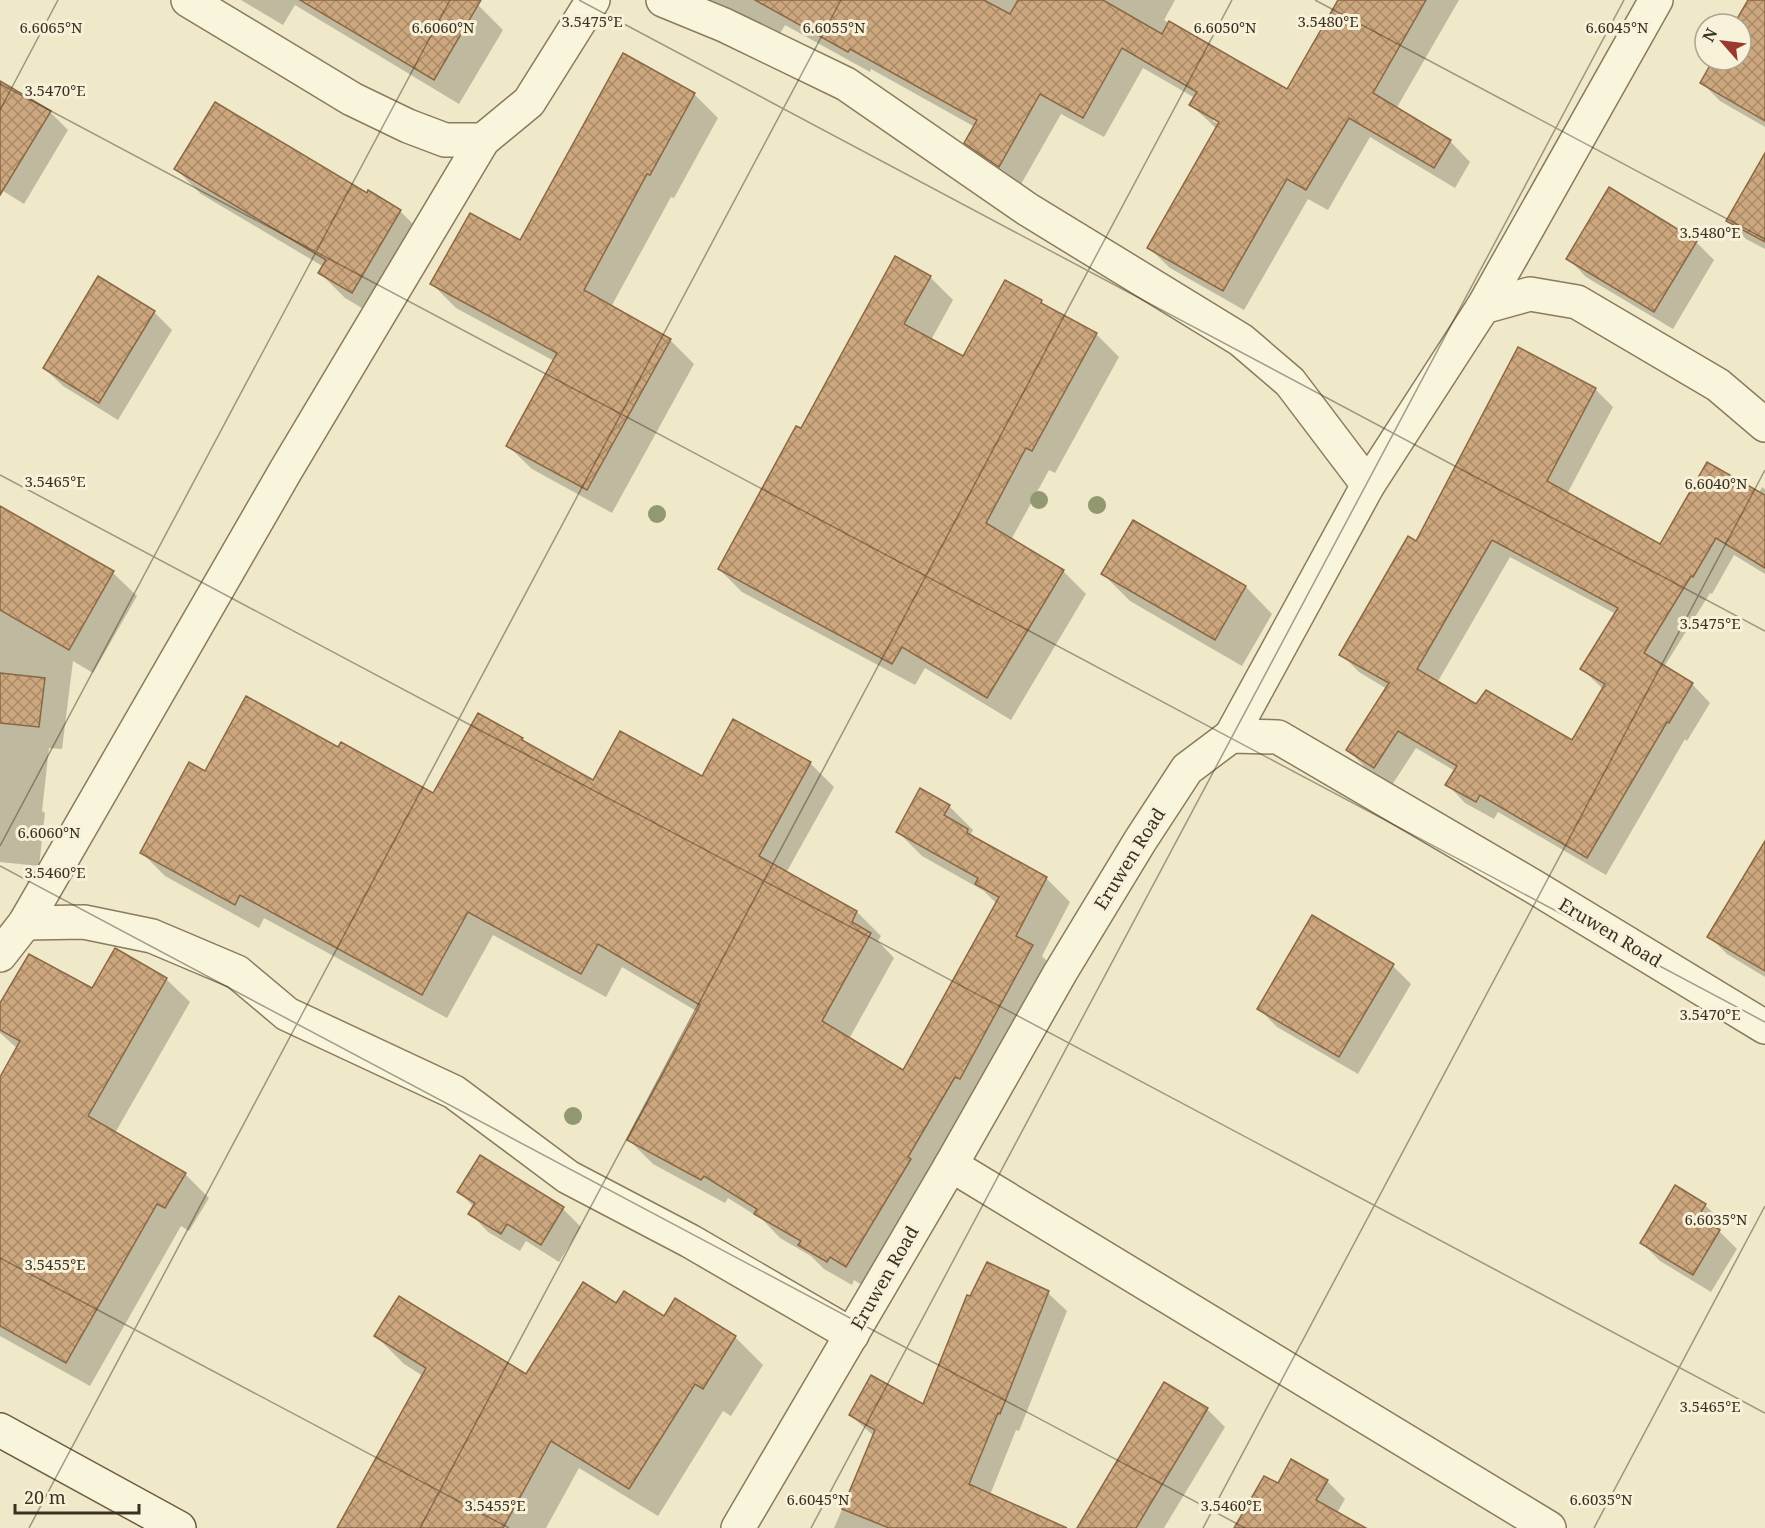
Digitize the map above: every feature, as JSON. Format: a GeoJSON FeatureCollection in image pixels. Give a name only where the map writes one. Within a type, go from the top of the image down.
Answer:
{"type":"FeatureCollection","features":[{"type":"Feature","properties":{"kind":"street"},"geometry":{"type":"LineString","coordinates":[[188,0],[370,108],[408,126],[446,140],[483,140]]}},
{"type":"Feature","properties":{"kind":"street"},"geometry":{"type":"LineString","coordinates":[[0,955],[25,923],[286,470],[483,140],[529,102],[593,0]]}},
{"type":"Feature","properties":{"kind":"street"},"geometry":{"type":"LineString","coordinates":[[663,0],[724,25],[846,84],[1027,209],[1241,340],[1290,382],[1368,485]]}},
{"type":"Feature","properties":{"kind":"street"},"geometry":{"type":"LineString","coordinates":[[1231,736],[1368,485],[1483,307],[1656,0]]}},
{"type":"Feature","properties":{"kind":"street"},"geometry":{"type":"LineString","coordinates":[[1483,307],[1530,294],[1577,302],[1718,385],[1759,416]]}},
{"type":"Feature","properties":{"kind":"street","name":"Eruwen Road"},"geometry":{"type":"LineString","coordinates":[[738,1528],[951,1165],[1060,973],[1152,823],[1186,769],[1231,736],[1278,736],[1536,888],[1765,1027]]}},
{"type":"Feature","properties":{"kind":"street"},"geometry":{"type":"LineString","coordinates":[[25,923],[84,922],[152,936],[237,972],[287,1014],[454,1092],[568,1177],[690,1241],[852,1335]]}},
{"type":"Feature","properties":{"kind":"street"},"geometry":{"type":"LineString","coordinates":[[951,1165],[1549,1528]]}},
{"type":"Feature","properties":{"kind":"street"},"geometry":{"type":"LineString","coordinates":[[0,1430],[172,1526]]}},
{"type":"Feature","properties":{"kind":"building"},"geometry":{"type":"Polygon","coordinates":[[[300,0],[481,0],[434,80],[300,0]]]}},
{"type":"Feature","properties":{"kind":"building"},"geometry":{"type":"Polygon","coordinates":[[[755,0],[984,0],[1010,14],[1018,0],[1103,0],[1162,34],[1169,21],[1287,89],[1338,0],[1426,0],[1373,93],[1451,140],[1434,168],[1349,118],[1306,190],[1287,179],[1223,291],[1147,248],[1219,122],[1189,105],[1197,92],[1122,48],[1083,118],[1040,94],[999,167],[964,143],[977,120],[850,49],[848,52],[755,0]]]}},
{"type":"Feature","properties":{"kind":"building"},"geometry":{"type":"Polygon","coordinates":[[[1748,0],[1765,0],[1765,121],[1700,83],[1706,72],[1753,72],[1753,12],[1741,12],[1748,0]]]}},
{"type":"Feature","properties":{"kind":"building"},"geometry":{"type":"Polygon","coordinates":[[[623,53],[695,93],[650,175],[647,174],[584,290],[671,339],[587,490],[506,446],[557,353],[430,284],[470,213],[520,240],[623,53]]]}},
{"type":"Feature","properties":{"kind":"building"},"geometry":{"type":"Polygon","coordinates":[[[0,81],[51,111],[0,195],[0,81]]]}},
{"type":"Feature","properties":{"kind":"building"},"geometry":{"type":"Polygon","coordinates":[[[215,102],[367,193],[368,190],[401,210],[352,293],[318,273],[326,260],[174,169],[215,102]]]}},
{"type":"Feature","properties":{"kind":"building"},"geometry":{"type":"Polygon","coordinates":[[[1765,153],[1765,242],[1726,221],[1765,153]]]}},
{"type":"Feature","properties":{"kind":"building"},"geometry":{"type":"Polygon","coordinates":[[[1609,187],[1697,241],[1654,312],[1566,259],[1609,187]]]}},
{"type":"Feature","properties":{"kind":"building"},"geometry":{"type":"Polygon","coordinates":[[[895,256],[931,276],[904,324],[963,356],[1005,280],[1042,300],[1041,303],[1097,333],[1032,451],[1026,448],[986,523],[1064,570],[987,698],[902,647],[892,664],[718,569],[796,426],[801,428],[895,256]]]}},
{"type":"Feature","properties":{"kind":"building"},"geometry":{"type":"Polygon","coordinates":[[[98,276],[155,311],[99,403],[43,368],[98,276]]]}},
{"type":"Feature","properties":{"kind":"building"},"geometry":{"type":"Polygon","coordinates":[[[1518,347],[1596,388],[1547,481],[1660,544],[1707,462],[1765,495],[1765,568],[1716,538],[1644,653],[1693,683],[1669,723],[1667,722],[1587,858],[1480,795],[1476,802],[1445,785],[1457,766],[1398,731],[1374,768],[1346,750],[1389,683],[1339,655],[1408,536],[1416,541],[1518,347]],[[1492,540],[1417,669],[1476,704],[1486,690],[1572,740],[1605,684],[1580,669],[1618,608],[1492,540]]]}},
{"type":"Feature","properties":{"kind":"building"},"geometry":{"type":"Polygon","coordinates":[[[0,506],[114,571],[69,650],[0,610],[0,506]]]}},
{"type":"Feature","properties":{"kind":"building"},"geometry":{"type":"Polygon","coordinates":[[[1133,520],[1246,586],[1215,640],[1101,574],[1133,520]]]}},
{"type":"Feature","properties":{"kind":"building"},"geometry":{"type":"Polygon","coordinates":[[[0,673],[45,678],[39,727],[0,723],[0,673]]]}},
{"type":"Feature","properties":{"kind":"building"},"geometry":{"type":"Polygon","coordinates":[[[246,696],[338,747],[341,742],[433,793],[478,713],[593,780],[620,731],[702,776],[733,719],[811,762],[759,856],[857,911],[852,922],[871,933],[822,1021],[903,1070],[999,897],[975,884],[978,878],[896,832],[920,788],[950,805],[944,815],[968,829],[967,833],[1047,877],[1016,936],[1033,945],[960,1079],[955,1077],[908,1157],[911,1159],[846,1267],[830,1257],[827,1262],[798,1245],[801,1241],[754,1214],[757,1209],[704,1176],[701,1180],[627,1140],[700,1005],[598,944],[581,974],[468,912],[422,995],[240,895],[235,905],[140,853],[189,762],[205,771],[246,696]]]}},
{"type":"Feature","properties":{"kind":"building"},"geometry":{"type":"Polygon","coordinates":[[[1765,841],[1765,971],[1707,937],[1765,841]]]}},
{"type":"Feature","properties":{"kind":"building"},"geometry":{"type":"Polygon","coordinates":[[[1312,915],[1394,964],[1339,1057],[1257,1009],[1312,915]]]}},
{"type":"Feature","properties":{"kind":"building"},"geometry":{"type":"Polygon","coordinates":[[[115,948],[167,978],[88,1116],[186,1173],[165,1208],[157,1204],[66,1363],[0,1326],[0,1077],[20,1041],[0,1030],[0,1003],[29,954],[92,988],[115,948]]]}},
{"type":"Feature","properties":{"kind":"building"},"geometry":{"type":"Polygon","coordinates":[[[480,1155],[564,1207],[541,1245],[507,1224],[501,1234],[468,1214],[475,1203],[457,1192],[480,1155]]]}},
{"type":"Feature","properties":{"kind":"building"},"geometry":{"type":"Polygon","coordinates":[[[1675,1185],[1706,1204],[1698,1217],[1720,1230],[1693,1275],[1640,1243],[1675,1185]]]}},
{"type":"Feature","properties":{"kind":"building"},"geometry":{"type":"Polygon","coordinates":[[[987,1262],[1049,1291],[1000,1414],[998,1413],[969,1484],[1067,1528],[889,1528],[842,1509],[875,1430],[849,1415],[871,1375],[923,1404],[967,1295],[970,1296],[987,1262]]]}},
{"type":"Feature","properties":{"kind":"building"},"geometry":{"type":"Polygon","coordinates":[[[583,1282],[616,1303],[624,1291],[664,1316],[675,1298],[736,1336],[703,1389],[695,1384],[629,1489],[551,1441],[503,1528],[337,1528],[426,1368],[374,1336],[399,1296],[526,1374],[583,1282]]]}},
{"type":"Feature","properties":{"kind":"building"},"geometry":{"type":"Polygon","coordinates":[[[1164,1382],[1208,1408],[1136,1528],[1077,1528],[1164,1382]]]}},
{"type":"Feature","properties":{"kind":"building"},"geometry":{"type":"Polygon","coordinates":[[[1291,1459],[1328,1480],[1316,1500],[1366,1528],[1234,1528],[1264,1476],[1278,1483],[1291,1459]]]}}]}
